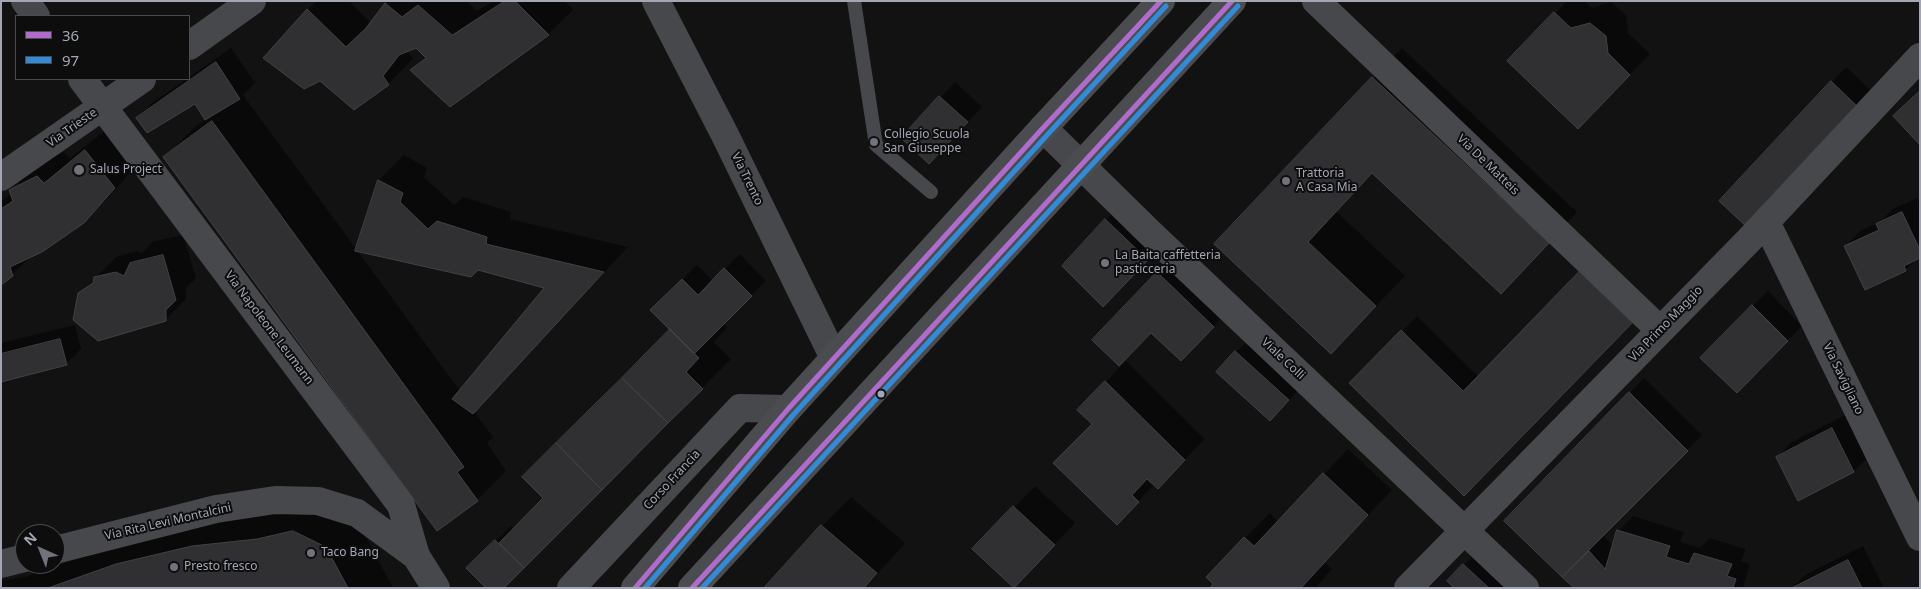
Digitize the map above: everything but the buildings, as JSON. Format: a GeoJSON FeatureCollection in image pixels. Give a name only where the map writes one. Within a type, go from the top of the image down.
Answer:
{"type":"FeatureCollection","features":[{"type":"Feature","properties":{"kind":"main road"},"geometry":{"type":"LineString","coordinates":[[635,588],[788,409],[1042,128],[1161,1]]}},
{"type":"Feature","properties":{"kind":"main road"},"geometry":{"type":"LineString","coordinates":[[692,588],[1232,1]]}},
{"type":"Feature","properties":{"kind":"street"},"geometry":{"type":"LineString","coordinates":[[25,1],[35,15]]}},
{"type":"Feature","properties":{"kind":"street"},"geometry":{"type":"LineString","coordinates":[[190,45],[252,1]]}},
{"type":"Feature","properties":{"kind":"street","name":"Via Trento"},"geometry":{"type":"LineString","coordinates":[[656,1],[725,135],[834,358]]}},
{"type":"Feature","properties":{"kind":"street","name":"Via De Matteis"},"geometry":{"type":"LineString","coordinates":[[1316,1],[1660,330]]}},
{"type":"Feature","properties":{"kind":"street","name":"Via Primo Maggio"},"geometry":{"type":"LineString","coordinates":[[1408,588],[1766,222],[1920,57]]}},
{"type":"Feature","properties":{"kind":"street","name":"Via Napoleone Leumann"},"geometry":{"type":"LineString","coordinates":[[83,80],[401,505],[416,556],[436,588]]}},
{"type":"Feature","properties":{"kind":"street","name":"Via Trieste"},"geometry":{"type":"LineString","coordinates":[[1,177],[141,80]]}},
{"type":"Feature","properties":{"kind":"street","name":"Viale Colli"},"geometry":{"type":"LineString","coordinates":[[1042,128],[1525,588]]}},
{"type":"Feature","properties":{"kind":"street","name":"Via Savigliano"},"geometry":{"type":"LineString","coordinates":[[1766,222],[1920,537]]}},
{"type":"Feature","properties":{"kind":"street","name":"Corso Francia"},"geometry":{"type":"LineString","coordinates":[[571,588],[740,408],[788,409]]}},
{"type":"Feature","properties":{"kind":"street","name":"Via Rita Levi Montalcini"},"geometry":{"type":"LineString","coordinates":[[65,547],[216,509],[284,501],[318,501],[357,513],[416,556]]}},
{"type":"Feature","properties":{"kind":"street"},"geometry":{"type":"LineString","coordinates":[[1,564],[15,560]]}},
{"type":"Feature","properties":{"kind":"lane"},"geometry":{"type":"LineString","coordinates":[[854,1],[876,145],[931,192]]}},
{"type":"Feature","properties":{"kind":"transit line","name":"36"},"geometry":{"type":"LineString","coordinates":[[635,588],[788,409],[1161,1]]}},
{"type":"Feature","properties":{"kind":"transit line","name":"36"},"geometry":{"type":"LineString","coordinates":[[692,588],[1232,1]]}},
{"type":"Feature","properties":{"kind":"transit line","name":"97"},"geometry":{"type":"LineString","coordinates":[[645,588],[794,414],[1166,6]]}},
{"type":"Feature","properties":{"kind":"transit line","name":"97"},"geometry":{"type":"LineString","coordinates":[[702,588],[1238,6]]}},
{"type":"Feature","properties":{"kind":"place","name":"Collegio Scuola San Giuseppe"},"geometry":{"type":"Point","coordinates":[874,142]}},
{"type":"Feature","properties":{"kind":"place","name":"Salus Project"},"geometry":{"type":"Point","coordinates":[79,170]}},
{"type":"Feature","properties":{"kind":"place","name":"Trattoria A Casa Mia"},"geometry":{"type":"Point","coordinates":[1286,181]}},
{"type":"Feature","properties":{"kind":"place","name":"La Baita caffetteria pasticceria"},"geometry":{"type":"Point","coordinates":[1105,263]}},
{"type":"Feature","properties":{"kind":"place","name":"Taco Bang"},"geometry":{"type":"Point","coordinates":[311,553]}},
{"type":"Feature","properties":{"kind":"place","name":"Presto fresco"},"geometry":{"type":"Point","coordinates":[174,567]}}]}
